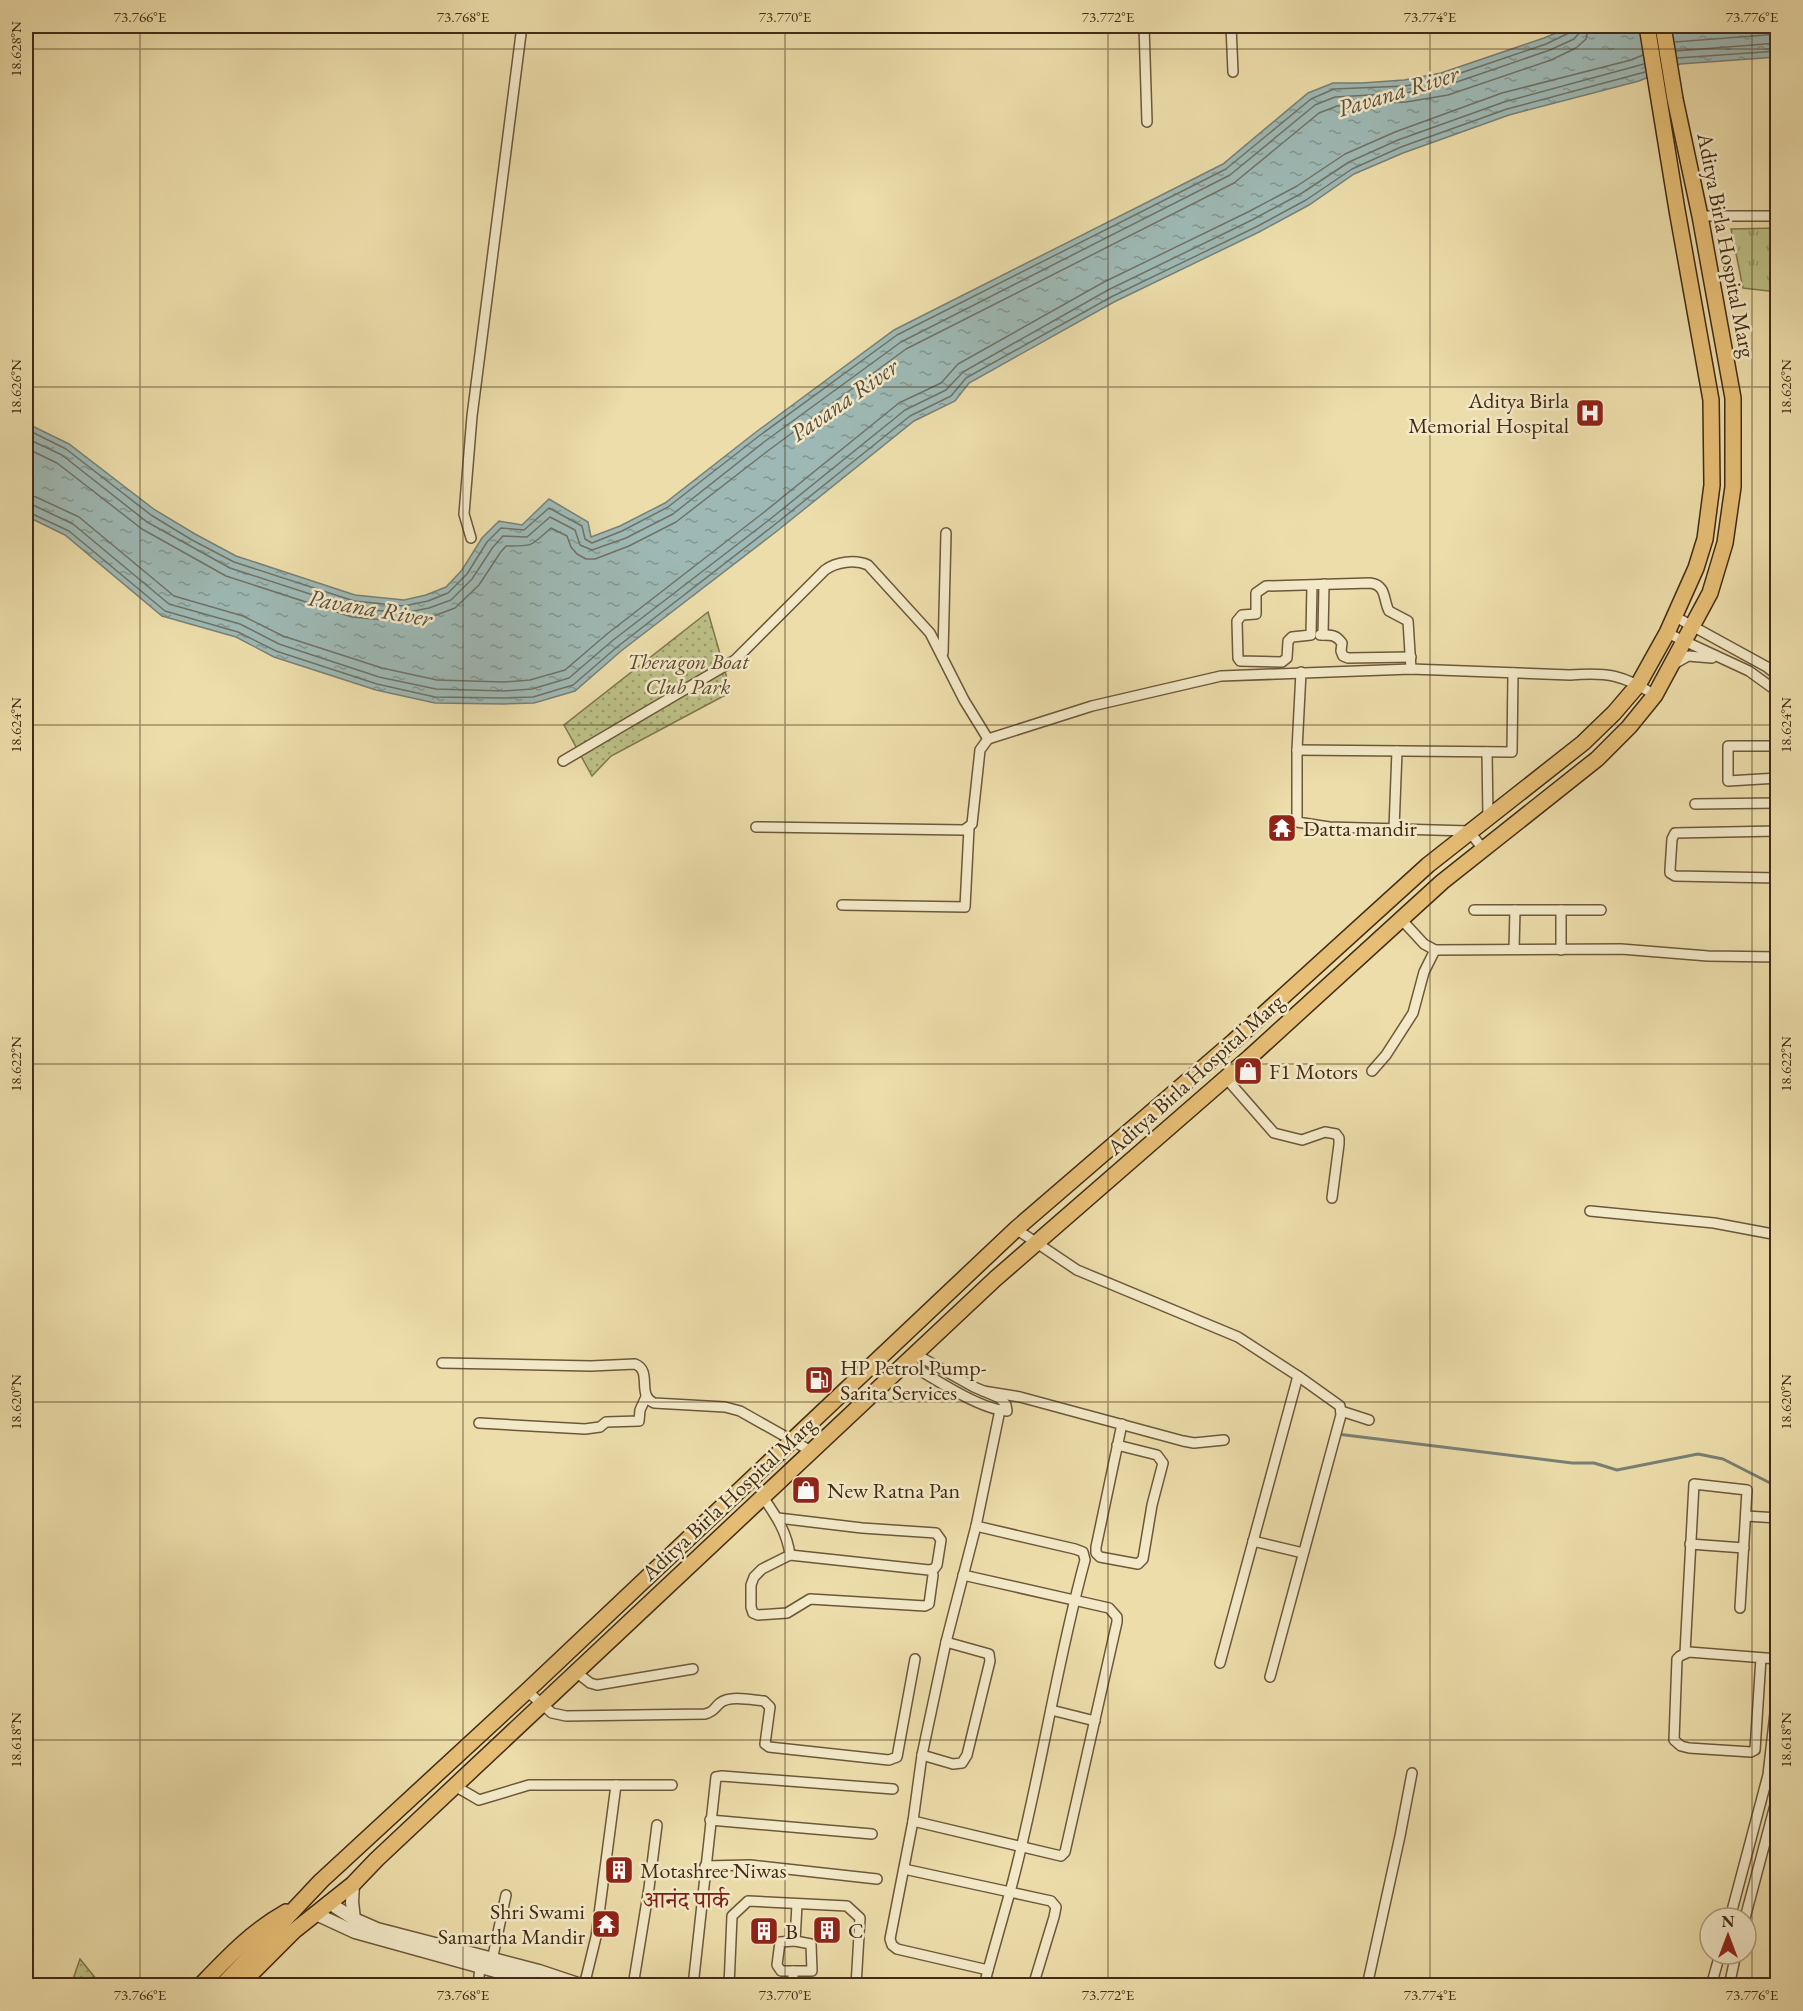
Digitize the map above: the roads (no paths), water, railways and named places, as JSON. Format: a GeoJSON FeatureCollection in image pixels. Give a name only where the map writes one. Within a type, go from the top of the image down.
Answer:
{"type":"FeatureCollection","features":[{"type":"Feature","properties":{"kind":"main road"},"geometry":{"type":"LineString","coordinates":[[1647,26],[1667,100]]}},
{"type":"Feature","properties":{"kind":"main road"},"geometry":{"type":"LineString","coordinates":[[1663,26],[1667,100]]}},
{"type":"Feature","properties":{"kind":"main road","name":"Aditya Birla Hospital Marg"},"geometry":{"type":"LineString","coordinates":[[239,1986],[279,1945],[328,1902],[353,1884],[454,1786],[910,1358],[1038,1242],[1250,1057],[1400,918],[1597,759],[1629,727],[1655,695],[1710,593],[1727,534],[1733,487],[1733,398],[1700,216],[1679,117],[1667,100]]}},
{"type":"Feature","properties":{"kind":"main road","name":"Aditya Birla Hospital Marg"},"geometry":{"type":"LineString","coordinates":[[222,1986],[321,1881],[527,1691],[1016,1229],[1234,1041],[1386,902],[1469,831],[1583,743],[1614,713],[1638,685],[1667,633],[1696,568],[1705,538],[1712,485],[1712,400],[1662,119],[1667,100]]}},
{"type":"Feature","properties":{"kind":"main road"},"geometry":{"type":"LineString","coordinates":[[1662,119],[1679,117]]}},
{"type":"Feature","properties":{"kind":"main road"},"geometry":{"type":"LineString","coordinates":[[1234,1041],[1250,1057]]}},
{"type":"Feature","properties":{"kind":"main road"},"geometry":{"type":"LineString","coordinates":[[1114,1145],[1130,1161]]}},
{"type":"Feature","properties":{"kind":"main road"},"geometry":{"type":"LineString","coordinates":[[200,1986],[246,1939],[267,1922],[299,1905]]}},
{"type":"Feature","properties":{"kind":"main road"},"geometry":{"type":"LineString","coordinates":[[250,1986],[272,1964],[279,1945]]}},
{"type":"Feature","properties":{"kind":"street"},"geometry":{"type":"LineString","coordinates":[[471,537],[464,514],[472,416],[522,26]]}},
{"type":"Feature","properties":{"kind":"street"},"geometry":{"type":"LineString","coordinates":[[1144,26],[1147,122]]}},
{"type":"Feature","properties":{"kind":"street"},"geometry":{"type":"LineString","coordinates":[[1232,26],[1233,72]]}},
{"type":"Feature","properties":{"kind":"street"},"geometry":{"type":"LineString","coordinates":[[1700,216],[1778,216]]}},
{"type":"Feature","properties":{"kind":"street"},"geometry":{"type":"LineString","coordinates":[[942,656],[946,533]]}},
{"type":"Feature","properties":{"kind":"street"},"geometry":{"type":"LineString","coordinates":[[563,761],[735,660],[831,566],[854,562],[868,565],[930,633],[964,700],[988,739]]}},
{"type":"Feature","properties":{"kind":"street"},"geometry":{"type":"LineString","coordinates":[[1323,635],[1324,584]]}},
{"type":"Feature","properties":{"kind":"street"},"geometry":{"type":"LineString","coordinates":[[1410,657],[1348,658],[1343,656],[1342,643],[1334,635],[1311,635],[1292,637],[1288,641],[1287,658],[1282,662],[1240,661],[1237,621],[1242,615],[1252,615],[1257,612],[1256,593],[1266,586],[1377,584],[1382,587],[1389,611],[1408,621],[1411,669]]}},
{"type":"Feature","properties":{"kind":"street"},"geometry":{"type":"LineString","coordinates":[[1311,635],[1312,585]]}},
{"type":"Feature","properties":{"kind":"street"},"geometry":{"type":"LineString","coordinates":[[1674,616],[1767,667],[1778,676]]}},
{"type":"Feature","properties":{"kind":"street"},"geometry":{"type":"LineString","coordinates":[[1667,633],[1757,676],[1778,692]]}},
{"type":"Feature","properties":{"kind":"street"},"geometry":{"type":"LineString","coordinates":[[1673,665],[1688,656],[1724,659]]}},
{"type":"Feature","properties":{"kind":"street"},"geometry":{"type":"LineString","coordinates":[[1757,676],[1767,667],[1778,663]]}},
{"type":"Feature","properties":{"kind":"street"},"geometry":{"type":"LineString","coordinates":[[842,905],[965,907],[969,828],[973,818],[980,750],[988,739],[1092,706],[1221,676],[1411,669],[1612,674],[1655,695]]}},
{"type":"Feature","properties":{"kind":"street"},"geometry":{"type":"LineString","coordinates":[[1301,672],[1297,750],[1297,822],[1329,827],[1469,831],[1483,849]]}},
{"type":"Feature","properties":{"kind":"street"},"geometry":{"type":"LineString","coordinates":[[1297,750],[1512,752],[1513,673]]}},
{"type":"Feature","properties":{"kind":"street"},"geometry":{"type":"LineString","coordinates":[[1778,746],[1728,746],[1728,780],[1778,778]]}},
{"type":"Feature","properties":{"kind":"street"},"geometry":{"type":"LineString","coordinates":[[1394,829],[1397,751]]}},
{"type":"Feature","properties":{"kind":"street"},"geometry":{"type":"LineString","coordinates":[[1487,752],[1488,816]]}},
{"type":"Feature","properties":{"kind":"street"},"geometry":{"type":"LineString","coordinates":[[1695,804],[1778,803]]}},
{"type":"Feature","properties":{"kind":"street"},"geometry":{"type":"LineString","coordinates":[[756,827],[964,830],[969,828]]}},
{"type":"Feature","properties":{"kind":"street"},"geometry":{"type":"LineString","coordinates":[[1778,831],[1675,833],[1672,839],[1670,870],[1670,873],[1675,876],[1778,878]]}},
{"type":"Feature","properties":{"kind":"street"},"geometry":{"type":"LineString","coordinates":[[1474,910],[1601,910]]}},
{"type":"Feature","properties":{"kind":"street"},"geometry":{"type":"LineString","coordinates":[[1514,949],[1515,910]]}},
{"type":"Feature","properties":{"kind":"street"},"geometry":{"type":"LineString","coordinates":[[1561,910],[1561,950]]}},
{"type":"Feature","properties":{"kind":"street"},"geometry":{"type":"LineString","coordinates":[[1400,918],[1424,944],[1435,950],[1621,949],[1708,956],[1778,957]]}},
{"type":"Feature","properties":{"kind":"street"},"geometry":{"type":"LineString","coordinates":[[1372,1071],[1386,1055],[1413,1013],[1424,972],[1435,950]]}},
{"type":"Feature","properties":{"kind":"street"},"geometry":{"type":"LineString","coordinates":[[1225,1077],[1274,1133],[1302,1140],[1308,1140],[1325,1132],[1336,1134],[1339,1144],[1332,1198]]}},
{"type":"Feature","properties":{"kind":"street"},"geometry":{"type":"LineString","coordinates":[[1590,1211],[1714,1223],[1778,1235]]}},
{"type":"Feature","properties":{"kind":"street"},"geometry":{"type":"LineString","coordinates":[[1016,1229],[1077,1270],[1238,1337],[1337,1403],[1341,1411],[1270,1677]]}},
{"type":"Feature","properties":{"kind":"street"},"geometry":{"type":"LineString","coordinates":[[910,1358],[1000,1398],[1006,1405],[1007,1411],[978,1401],[910,1358]]}},
{"type":"Feature","properties":{"kind":"street"},"geometry":{"type":"LineString","coordinates":[[442,1363],[591,1366],[635,1364],[643,1371],[646,1397],[640,1410],[639,1421],[606,1422],[600,1427],[585,1429],[479,1423]]}},
{"type":"Feature","properties":{"kind":"street"},"geometry":{"type":"LineString","coordinates":[[1220,1663],[1298,1376]]}},
{"type":"Feature","properties":{"kind":"street"},"geometry":{"type":"LineString","coordinates":[[978,1401],[983,1391]]}},
{"type":"Feature","properties":{"kind":"street"},"geometry":{"type":"LineString","coordinates":[[983,1391],[1020,1397],[1194,1443],[1224,1440]]}},
{"type":"Feature","properties":{"kind":"street"},"geometry":{"type":"LineString","coordinates":[[646,1397],[654,1403],[725,1407],[740,1411],[811,1451]]}},
{"type":"Feature","properties":{"kind":"street"},"geometry":{"type":"LineString","coordinates":[[988,1970],[897,1949],[890,1940],[913,1821],[922,1755],[946,1642],[976,1526],[1000,1410]]}},
{"type":"Feature","properties":{"kind":"street"},"geometry":{"type":"LineString","coordinates":[[1341,1411],[1369,1420]]}},
{"type":"Feature","properties":{"kind":"street"},"geometry":{"type":"LineString","coordinates":[[1117,1445],[1157,1455],[1162,1463],[1143,1559],[1138,1564],[1100,1557],[1096,1553],[1117,1445],[1122,1424]]}},
{"type":"Feature","properties":{"kind":"street"},"geometry":{"type":"LineString","coordinates":[[1684,1653],[1694,1484],[1747,1490],[1740,1608]]}},
{"type":"Feature","properties":{"kind":"street"},"geometry":{"type":"LineString","coordinates":[[763,1497],[778,1518],[788,1539],[790,1555]]}},
{"type":"Feature","properties":{"kind":"street"},"geometry":{"type":"LineString","coordinates":[[1746,1516],[1778,1518]]}},
{"type":"Feature","properties":{"kind":"street"},"geometry":{"type":"LineString","coordinates":[[778,1518],[862,1528],[936,1533],[941,1540],[937,1565],[934,1569],[790,1555],[762,1569],[754,1577],[751,1585],[750,1607],[753,1613],[758,1615],[787,1613],[810,1599],[925,1606],[929,1604],[933,1575]]}},
{"type":"Feature","properties":{"kind":"street"},"geometry":{"type":"LineString","coordinates":[[976,1526],[1083,1552],[1085,1560],[1074,1600],[1022,1848],[984,1986]]}},
{"type":"Feature","properties":{"kind":"street"},"geometry":{"type":"LineString","coordinates":[[1253,1541],[1303,1553]]}},
{"type":"Feature","properties":{"kind":"street"},"geometry":{"type":"LineString","coordinates":[[1690,1544],[1744,1548]]}},
{"type":"Feature","properties":{"kind":"street"},"geometry":{"type":"LineString","coordinates":[[913,1821],[1055,1857],[1061,1856],[1065,1852],[1117,1622],[1117,1617],[1109,1608],[963,1575]]}},
{"type":"Feature","properties":{"kind":"street"},"geometry":{"type":"LineString","coordinates":[[922,1755],[953,1764],[962,1763],[967,1755],[990,1661],[989,1654],[946,1642]]}},
{"type":"Feature","properties":{"kind":"street"},"geometry":{"type":"LineString","coordinates":[[1761,1658],[1755,1750],[1751,1752],[1689,1748],[1681,1746],[1674,1740],[1677,1659],[1684,1653],[1778,1659]]}},
{"type":"Feature","properties":{"kind":"street"},"geometry":{"type":"LineString","coordinates":[[527,1691],[552,1713],[566,1716],[705,1714],[713,1712],[720,1703],[728,1699],[764,1701],[770,1707],[765,1744],[769,1747],[889,1760],[897,1756],[915,1659]]}},
{"type":"Feature","properties":{"kind":"street"},"geometry":{"type":"LineString","coordinates":[[576,1672],[597,1686],[693,1669]]}},
{"type":"Feature","properties":{"kind":"street"},"geometry":{"type":"LineString","coordinates":[[1733,1906],[1768,1775],[1778,1687]]}},
{"type":"Feature","properties":{"kind":"street"},"geometry":{"type":"LineString","coordinates":[[1051,1710],[1095,1721]]}},
{"type":"Feature","properties":{"kind":"street"},"geometry":{"type":"LineString","coordinates":[[1367,1986],[1412,1773]]}},
{"type":"Feature","properties":{"kind":"street"},"geometry":{"type":"LineString","coordinates":[[693,1986],[714,1782],[718,1776],[893,1789]]}},
{"type":"Feature","properties":{"kind":"street"},"geometry":{"type":"LineString","coordinates":[[454,1786],[479,1800],[529,1785],[672,1785]]}},
{"type":"Feature","properties":{"kind":"street"},"geometry":{"type":"LineString","coordinates":[[316,1914],[355,1932],[487,1965],[584,1986],[596,1937],[616,1785]]}},
{"type":"Feature","properties":{"kind":"street"},"geometry":{"type":"LineString","coordinates":[[1748,1906],[1778,1794]]}},
{"type":"Feature","properties":{"kind":"street"},"geometry":{"type":"LineString","coordinates":[[710,1820],[872,1834]]}},
{"type":"Feature","properties":{"kind":"street"},"geometry":{"type":"LineString","coordinates":[[633,1986],[650,1888],[657,1825]]}},
{"type":"Feature","properties":{"kind":"street"},"geometry":{"type":"LineString","coordinates":[[705,1866],[750,1865],[877,1879]]}},
{"type":"Feature","properties":{"kind":"street"},"geometry":{"type":"LineString","coordinates":[[904,1869],[1052,1901],[1056,1907],[1034,1986]]}},
{"type":"Feature","properties":{"kind":"street"},"geometry":{"type":"LineString","coordinates":[[353,1884],[354,1919]]}},
{"type":"Feature","properties":{"kind":"street"},"geometry":{"type":"LineString","coordinates":[[478,1986],[487,1965],[506,1895]]}},
{"type":"Feature","properties":{"kind":"street"},"geometry":{"type":"LineString","coordinates":[[729,1986],[732,1916],[748,1901],[847,1906],[860,1918],[856,1986]]}},
{"type":"Feature","properties":{"kind":"street"},"geometry":{"type":"LineString","coordinates":[[328,1902],[354,1919],[377,1929],[550,1986]]}},
{"type":"Feature","properties":{"kind":"street"},"geometry":{"type":"LineString","coordinates":[[795,1941],[797,1904]]}},
{"type":"Feature","properties":{"kind":"street"},"geometry":{"type":"LineString","coordinates":[[780,1941],[795,1941],[812,1944],[812,1971],[781,1971],[777,1965],[780,1941]]}},
{"type":"Feature","properties":{"kind":"street"},"geometry":{"type":"LineString","coordinates":[[1711,1986],[1717,1966]]}},
{"type":"Feature","properties":{"kind":"street"},"geometry":{"type":"LineString","coordinates":[[1729,1986],[1733,1966]]}},
{"type":"Feature","properties":{"kind":"street"},"geometry":{"type":"LineString","coordinates":[[793,1971],[793,1986]]}},
{"type":"Feature","properties":{"kind":"water","name":"Pavana River"},"geometry":{"type":"Polygon","coordinates":[[[1573,26],[1777,26],[1777,57],[1680,64],[1639,81],[1509,115],[1403,153],[1354,174],[1309,205],[1259,232],[1114,302],[969,383],[955,401],[914,421],[777,531],[621,651],[575,691],[534,703],[504,704],[435,703],[376,690],[274,657],[236,637],[162,616],[65,535],[26,516],[26,423],[69,444],[155,510],[236,556],[355,595],[404,600],[426,595],[446,587],[462,570],[482,538],[499,521],[522,525],[549,499],[588,522],[591,537],[620,526],[665,503],[894,330],[1223,164],[1308,93],[1333,83],[1404,80],[1441,73],[1573,26]]]}},
{"type":"Feature","properties":{"kind":"waterway"},"geometry":{"type":"LineString","coordinates":[[1337,1434],[1572,1463],[1594,1463],[1617,1470],[1698,1454],[1723,1459],[1778,1487]]}},
{"type":"Feature","properties":{"kind":"place","name":"Aditya Birla Memorial Hospital"},"geometry":{"type":"Point","coordinates":[1590,413]}},
{"type":"Feature","properties":{"kind":"place","name":"Datta mandir"},"geometry":{"type":"Point","coordinates":[1282,828]}},
{"type":"Feature","properties":{"kind":"place","name":"F1 Motors"},"geometry":{"type":"Point","coordinates":[1248,1071]}},
{"type":"Feature","properties":{"kind":"place","name":"HP Petrol Pump- Sarita Services"},"geometry":{"type":"Point","coordinates":[819,1380]}},
{"type":"Feature","properties":{"kind":"place","name":"New Ratna Pan"},"geometry":{"type":"Point","coordinates":[806,1490]}},
{"type":"Feature","properties":{"kind":"place","name":"Motashree Niwas"},"geometry":{"type":"Point","coordinates":[619,1870]}},
{"type":"Feature","properties":{"kind":"place","name":"Shri Swami Samartha Mandir"},"geometry":{"type":"Point","coordinates":[606,1924]}},
{"type":"Feature","properties":{"kind":"place","name":"C"},"geometry":{"type":"Point","coordinates":[827,1930]}},
{"type":"Feature","properties":{"kind":"place","name":"B"},"geometry":{"type":"Point","coordinates":[764,1931]}},
{"type":"Feature","properties":{"kind":"district","name":"आनंद पार्क"},"geometry":{"type":"Point","coordinates":[686,1900]}},
{"type":"Feature","properties":{"kind":"park label","name":"Theragon Boat Club Park"},"geometry":{"type":"Point","coordinates":[688,674]}}]}
